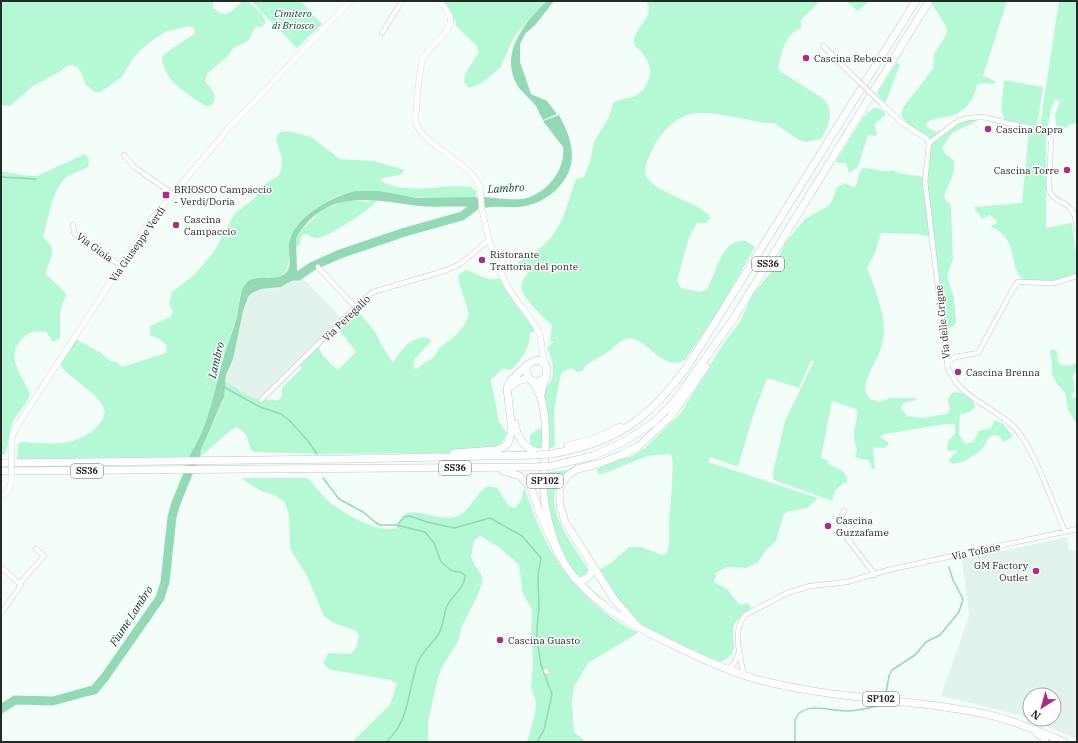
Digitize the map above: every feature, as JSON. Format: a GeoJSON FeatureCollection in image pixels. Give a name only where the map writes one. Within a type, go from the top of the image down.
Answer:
{"type":"FeatureCollection","features":[{"type":"Feature","properties":{"kind":"main road","name":"SS36"},"geometry":{"type":"LineString","coordinates":[[1,462],[409,458],[539,453],[588,446],[613,436],[647,414],[672,388],[710,331],[916,1]]}},
{"type":"Feature","properties":{"kind":"main road","name":"SS36"},"geometry":{"type":"LineString","coordinates":[[1,471],[537,467],[551,466],[593,456],[642,432],[674,402],[687,386],[734,318],[929,1]]}},
{"type":"Feature","properties":{"kind":"main road"},"geometry":{"type":"LineString","coordinates":[[638,627],[614,599],[592,567],[562,515],[560,488],[562,481],[577,469],[598,464],[639,446],[655,432],[670,417],[688,394],[734,318]]}},
{"type":"Feature","properties":{"kind":"main road"},"geometry":{"type":"LineString","coordinates":[[409,458],[496,450],[504,447],[510,439],[512,430],[507,388],[511,380],[530,363],[540,360],[545,363],[548,372],[546,377],[538,382],[531,380],[518,381],[510,389],[516,430],[520,439],[527,447],[539,453]]}},
{"type":"Feature","properties":{"kind":"main road"},"geometry":{"type":"LineString","coordinates":[[530,363],[526,372],[531,380]]}},
{"type":"Feature","properties":{"kind":"main road","name":"SP102"},"geometry":{"type":"LineString","coordinates":[[541,400],[542,388],[546,377]]}},
{"type":"Feature","properties":{"kind":"main road","name":"SP102"},"geometry":{"type":"LineString","coordinates":[[531,380],[538,389],[541,400],[545,442],[545,504],[561,559],[575,579],[605,607],[638,627],[678,648],[744,675],[806,689],[982,714],[1033,729],[1055,740]]}},
{"type":"Feature","properties":{"kind":"main road"},"geometry":{"type":"LineString","coordinates":[[372,468],[405,470],[504,471],[520,476],[531,488],[543,522],[561,559]]}},
{"type":"Feature","properties":{"kind":"main road"},"geometry":{"type":"LineString","coordinates":[[1,475],[21,472]]}},
{"type":"Feature","properties":{"kind":"main road"},"geometry":{"type":"LineString","coordinates":[[575,579],[580,581],[587,579],[591,574],[592,567]]}},
{"type":"Feature","properties":{"kind":"main road"},"geometry":{"type":"LineString","coordinates":[[1033,729],[1047,742],[1055,740],[1064,742]]}},
{"type":"Feature","properties":{"kind":"street","name":"Via Giuseppe Verdi"},"geometry":{"type":"LineString","coordinates":[[1,497],[8,491],[11,483],[12,438],[15,429],[151,220],[229,128],[350,1]]}},
{"type":"Feature","properties":{"kind":"street"},"geometry":{"type":"LineString","coordinates":[[382,33],[402,1]]}},
{"type":"Feature","properties":{"kind":"street"},"geometry":{"type":"LineString","coordinates":[[438,1],[447,9],[451,18],[450,24],[444,34],[429,50],[422,62],[416,122],[427,138],[468,170],[478,182],[489,240],[500,271],[509,289],[531,320],[542,340],[545,363]]}},
{"type":"Feature","properties":{"kind":"street"},"geometry":{"type":"LineString","coordinates":[[823,46],[902,123],[926,138],[929,143],[958,121],[968,118],[983,117],[1046,132],[1051,140],[1048,189],[1050,194],[1055,199],[1071,208],[1076,218],[1077,230]]}},
{"type":"Feature","properties":{"kind":"street","name":"Via delle Grigne"},"geometry":{"type":"LineString","coordinates":[[929,143],[925,182],[948,369],[958,385],[1013,426],[1021,436],[1037,466],[1065,532]]}},
{"type":"Feature","properties":{"kind":"street"},"geometry":{"type":"LineString","coordinates":[[124,155],[134,167],[173,194]]}},
{"type":"Feature","properties":{"kind":"street","name":"Via Gioia"},"geometry":{"type":"LineString","coordinates":[[73,226],[74,233],[121,266]]}},
{"type":"Feature","properties":{"kind":"street","name":"Via Peregallo"},"geometry":{"type":"LineString","coordinates":[[261,400],[355,307],[373,292],[453,267],[489,240]]}},
{"type":"Feature","properties":{"kind":"street"},"geometry":{"type":"LineString","coordinates":[[318,267],[355,307]]}},
{"type":"Feature","properties":{"kind":"street"},"geometry":{"type":"LineString","coordinates":[[947,362],[955,357],[978,352],[1018,282],[1054,283],[1077,276]]}},
{"type":"Feature","properties":{"kind":"street"},"geometry":{"type":"LineString","coordinates":[[530,363],[540,348],[542,340]]}},
{"type":"Feature","properties":{"kind":"street"},"geometry":{"type":"LineString","coordinates":[[844,511],[841,517],[848,538],[875,575]]}},
{"type":"Feature","properties":{"kind":"street","name":"Via Tofane"},"geometry":{"type":"LineString","coordinates":[[744,675],[739,652],[739,629],[741,620],[745,615],[787,592],[807,587],[847,582],[888,570],[1077,529]]}},
{"type":"Feature","properties":{"kind":"street"},"geometry":{"type":"LineString","coordinates":[[1,613],[21,585],[19,584],[44,556],[36,549]]}},
{"type":"Feature","properties":{"kind":"street"},"geometry":{"type":"LineString","coordinates":[[1,567],[19,584]]}},
{"type":"Feature","properties":{"kind":"street"},"geometry":{"type":"LineString","coordinates":[[729,669],[735,662],[739,652]]}},
{"type":"Feature","properties":{"kind":"shaded area"},"geometry":{"type":"Polygon","coordinates":[[[547,1],[554,1],[536,24],[525,34],[520,44],[520,62],[531,94],[547,101],[557,114],[543,120],[536,106],[517,85],[512,73],[511,61],[517,39],[523,28],[530,18],[547,1]]]}},
{"type":"Feature","properties":{"kind":"shaded area"},"geometry":{"type":"Polygon","coordinates":[[[559,115],[568,134],[572,153],[569,171],[557,189],[550,195],[534,204],[520,207],[485,208],[484,197],[522,199],[530,197],[539,193],[552,180],[561,165],[563,147],[543,121],[559,115]]]}},
{"type":"Feature","properties":{"kind":"shaded area"},"geometry":{"type":"Polygon","coordinates":[[[356,191],[379,191],[417,198],[476,197],[478,208],[426,207],[367,200],[351,201],[336,204],[321,211],[308,222],[296,238],[297,272],[295,279],[281,287],[261,289],[252,293],[248,297],[243,311],[233,359],[226,375],[224,397],[198,457],[189,457],[196,446],[209,411],[237,317],[240,297],[245,285],[254,279],[272,278],[284,275],[289,266],[290,240],[300,223],[317,208],[327,202],[347,193],[356,191]]]}},
{"type":"Feature","properties":{"kind":"shaded area"},"geometry":{"type":"Polygon","coordinates":[[[295,279],[302,279],[308,283],[343,320],[261,400],[247,396],[225,382],[248,297],[252,293],[261,289],[275,289],[290,283],[295,279]]]}},
{"type":"Feature","properties":{"kind":"shaded area"},"geometry":{"type":"Polygon","coordinates":[[[1067,537],[1069,551],[1077,550],[1077,739],[1048,727],[1062,727],[1062,687],[1022,687],[1022,716],[941,696],[969,616],[962,560],[1067,537]]]}},
{"type":"Feature","properties":{"kind":"green space"},"geometry":{"type":"Polygon","coordinates":[[[1,1],[213,1],[213,8],[222,14],[225,14],[235,9],[242,1],[248,1],[262,14],[266,23],[261,27],[256,26],[248,41],[233,48],[228,56],[207,74],[205,81],[212,90],[215,99],[212,105],[205,106],[177,86],[171,80],[163,65],[163,55],[194,34],[195,29],[189,26],[165,32],[147,44],[134,57],[122,77],[101,92],[95,92],[86,85],[81,72],[76,66],[68,65],[61,71],[33,86],[10,106],[1,105],[1,1]]]}},
{"type":"Feature","properties":{"kind":"green space","name":"Cimitero di Briosco"},"geometry":{"type":"Polygon","coordinates":[[[251,1],[300,1],[322,24],[297,48],[251,1]]]}},
{"type":"Feature","properties":{"kind":"green space"},"geometry":{"type":"Polygon","coordinates":[[[438,1],[547,1],[515,35],[500,68],[482,83],[469,88],[464,82],[465,74],[479,52],[476,45],[456,26],[455,18],[450,24],[451,18],[438,1]]]}},
{"type":"Feature","properties":{"kind":"green space"},"geometry":{"type":"Polygon","coordinates":[[[646,1],[820,1],[801,20],[801,28],[795,31],[787,40],[782,52],[778,70],[824,99],[829,109],[830,119],[821,139],[805,142],[797,139],[774,123],[764,123],[708,113],[685,116],[678,119],[666,129],[656,142],[647,161],[645,171],[647,177],[655,186],[699,208],[711,218],[706,223],[697,223],[689,237],[677,281],[681,288],[700,292],[707,289],[725,250],[738,242],[746,241],[755,247],[719,310],[685,360],[676,363],[668,362],[640,342],[634,339],[627,339],[621,341],[602,356],[591,362],[582,371],[577,372],[572,368],[565,370],[561,374],[554,410],[555,446],[547,450],[532,448],[530,443],[530,435],[536,430],[546,426],[544,400],[545,390],[551,381],[553,373],[552,360],[547,348],[554,341],[550,341],[552,325],[532,305],[523,293],[522,282],[528,274],[524,268],[511,267],[540,248],[558,227],[576,179],[584,177],[590,162],[594,142],[609,117],[613,103],[639,94],[646,85],[650,75],[648,62],[634,43],[637,32],[649,12],[649,6],[646,1]]]}},
{"type":"Feature","properties":{"kind":"green space"},"geometry":{"type":"Polygon","coordinates":[[[846,1],[869,1],[858,11],[846,1]]]}},
{"type":"Feature","properties":{"kind":"green space"},"geometry":{"type":"Polygon","coordinates":[[[934,1],[1007,1],[983,76],[995,81],[995,84],[982,83],[977,85],[972,99],[966,108],[950,116],[929,121],[926,126],[936,132],[975,118],[977,121],[952,133],[942,148],[953,160],[955,165],[944,196],[946,201],[951,205],[953,259],[947,275],[954,298],[956,322],[953,327],[949,328],[945,325],[940,282],[931,237],[917,234],[881,233],[875,253],[867,268],[881,308],[884,328],[883,338],[879,354],[865,385],[865,391],[870,399],[879,402],[891,398],[917,398],[916,400],[904,403],[901,408],[907,416],[922,418],[947,414],[950,410],[948,400],[950,395],[958,392],[962,393],[973,402],[975,406],[972,411],[960,415],[959,434],[965,444],[973,442],[979,431],[991,428],[995,420],[1003,424],[1013,436],[1006,441],[1003,441],[999,436],[992,436],[987,440],[983,448],[975,455],[964,461],[953,464],[948,461],[958,450],[949,451],[947,449],[948,442],[955,433],[955,424],[945,424],[885,434],[880,437],[888,442],[888,445],[884,448],[875,447],[873,449],[875,468],[872,469],[869,460],[857,458],[855,456],[856,447],[854,434],[857,415],[856,409],[832,401],[821,458],[829,461],[828,464],[845,473],[847,484],[844,482],[835,491],[832,501],[774,480],[773,472],[785,421],[814,361],[811,360],[799,388],[767,378],[752,419],[738,467],[711,457],[708,462],[818,498],[807,508],[784,514],[776,541],[768,548],[757,563],[746,568],[727,567],[715,573],[716,576],[714,582],[727,589],[738,603],[741,605],[747,603],[751,607],[734,625],[734,645],[731,655],[727,659],[719,662],[643,626],[623,605],[598,570],[611,563],[629,547],[641,547],[662,555],[667,553],[669,543],[672,456],[669,454],[647,456],[603,474],[597,473],[597,470],[605,464],[632,456],[645,448],[681,413],[723,344],[740,322],[752,295],[773,270],[785,243],[805,219],[828,206],[832,201],[837,187],[845,183],[853,187],[856,186],[859,173],[863,168],[871,168],[882,171],[893,170],[898,173],[925,177],[924,169],[932,139],[909,125],[901,114],[904,106],[933,69],[934,54],[946,35],[947,29],[932,4],[934,1]]]}},
{"type":"Feature","properties":{"kind":"green space"},"geometry":{"type":"Polygon","coordinates":[[[1059,1],[1077,1],[1077,123],[1069,125],[1066,128],[1056,125],[1055,114],[1060,103],[1056,99],[1051,109],[1048,126],[1044,128],[1041,126],[1041,119],[1059,1]]]}},
{"type":"Feature","properties":{"kind":"green space"},"geometry":{"type":"Polygon","coordinates":[[[897,62],[900,65],[885,103],[878,95],[878,92],[897,62]]]}},
{"type":"Feature","properties":{"kind":"green space"},"geometry":{"type":"Polygon","coordinates":[[[1004,80],[1043,87],[1036,126],[1004,120],[1001,109],[1004,80]]]}},
{"type":"Feature","properties":{"kind":"green space"},"geometry":{"type":"Polygon","coordinates":[[[873,108],[881,109],[886,114],[875,124],[877,136],[868,135],[858,167],[849,173],[846,163],[837,163],[836,161],[864,116],[873,108]]]}},
{"type":"Feature","properties":{"kind":"green space"},"geometry":{"type":"Polygon","coordinates":[[[1029,130],[1043,133],[1046,138],[1046,228],[1072,223],[1077,259],[1077,275],[1063,279],[1035,282],[1021,278],[1017,272],[1012,251],[1006,238],[1000,232],[991,227],[992,225],[996,224],[997,221],[990,215],[982,219],[974,207],[1022,203],[1029,130]]]}},
{"type":"Feature","properties":{"kind":"green space"},"geometry":{"type":"Polygon","coordinates":[[[288,131],[311,137],[340,159],[374,161],[405,170],[400,175],[382,178],[381,181],[392,185],[403,188],[448,186],[471,187],[476,191],[476,197],[430,198],[367,191],[356,192],[333,198],[306,216],[295,230],[291,241],[288,266],[285,272],[280,276],[270,278],[255,278],[240,295],[237,317],[221,364],[208,420],[201,438],[189,457],[17,459],[18,444],[22,442],[64,443],[74,441],[92,431],[103,420],[103,406],[99,400],[63,369],[60,363],[73,338],[100,352],[110,361],[116,362],[122,367],[166,353],[167,346],[159,339],[150,335],[150,326],[171,317],[173,311],[169,304],[172,292],[194,275],[213,253],[235,213],[255,198],[262,186],[278,176],[281,171],[282,159],[276,138],[280,132],[288,131]]]}},
{"type":"Feature","properties":{"kind":"green space"},"geometry":{"type":"Polygon","coordinates":[[[85,154],[89,160],[88,167],[68,176],[58,188],[43,236],[52,249],[46,274],[62,289],[66,295],[60,312],[60,338],[53,342],[46,332],[34,332],[23,338],[18,345],[15,352],[16,366],[30,394],[27,402],[16,416],[12,424],[6,451],[4,455],[1,455],[1,171],[37,176],[85,154]]]}},
{"type":"Feature","properties":{"kind":"green space"},"geometry":{"type":"Polygon","coordinates":[[[378,199],[368,209],[340,228],[318,238],[311,237],[306,234],[301,238],[300,245],[295,247],[296,238],[300,232],[322,210],[344,201],[355,200],[367,202],[378,199]]]}},
{"type":"Feature","properties":{"kind":"green space"},"geometry":{"type":"Polygon","coordinates":[[[466,270],[488,279],[503,278],[538,330],[530,333],[527,348],[515,366],[511,370],[502,369],[491,380],[499,422],[507,433],[502,443],[497,448],[460,453],[318,454],[255,452],[251,450],[248,439],[243,431],[236,427],[198,457],[223,402],[225,382],[256,399],[278,401],[282,396],[282,388],[302,368],[299,365],[318,346],[323,356],[338,370],[356,352],[339,329],[357,310],[376,333],[393,363],[408,344],[417,339],[423,338],[429,338],[431,341],[414,360],[413,367],[416,369],[434,357],[440,347],[453,338],[463,327],[469,314],[458,279],[459,274],[466,270]]]}},
{"type":"Feature","properties":{"kind":"green space"},"geometry":{"type":"Polygon","coordinates":[[[1051,349],[1057,351],[1058,362],[1061,365],[1068,366],[1077,363],[1077,371],[1073,376],[1075,391],[1071,396],[1073,398],[1077,397],[1077,424],[1068,410],[1065,393],[1057,384],[1052,374],[1051,349]]]}},
{"type":"Feature","properties":{"kind":"green space"},"geometry":{"type":"Polygon","coordinates":[[[569,470],[557,484],[554,495],[555,507],[563,529],[589,571],[581,577],[569,563],[564,554],[556,533],[547,500],[547,472],[569,470]]]}},
{"type":"Feature","properties":{"kind":"green space"},"geometry":{"type":"Polygon","coordinates":[[[241,478],[308,478],[326,499],[340,510],[370,525],[388,529],[396,528],[403,516],[409,513],[415,512],[444,518],[458,516],[466,510],[480,492],[488,486],[497,488],[508,505],[513,508],[516,507],[521,500],[524,488],[542,533],[562,568],[584,594],[596,605],[609,616],[638,633],[588,663],[574,687],[572,701],[574,732],[584,740],[584,742],[527,742],[535,714],[536,702],[531,687],[533,662],[531,634],[532,610],[523,594],[519,565],[499,547],[480,536],[474,541],[471,557],[483,580],[478,595],[462,626],[458,641],[441,669],[428,722],[428,742],[352,742],[390,705],[397,684],[390,680],[329,669],[323,663],[328,653],[351,654],[356,648],[359,635],[356,631],[332,622],[324,616],[307,576],[290,549],[289,515],[285,502],[274,495],[261,491],[241,478]]]}},
{"type":"Feature","properties":{"kind":"waterway"},"geometry":{"type":"LineString","coordinates":[[1,177],[36,179]]}},
{"type":"Feature","properties":{"kind":"waterway","name":"Lambro"},"geometry":{"type":"LineString","coordinates":[[291,276],[298,276],[313,266],[340,254],[405,232],[462,216],[474,207],[477,202]]}},
{"type":"Feature","properties":{"kind":"waterway"},"geometry":{"type":"LineString","coordinates":[[224,387],[260,407],[281,414],[290,421],[308,441],[317,454]]}},
{"type":"Feature","properties":{"kind":"waterway","name":"Fiume Lambro"},"geometry":{"type":"LineString","coordinates":[[1,709],[15,700],[53,701],[94,690],[105,677],[160,598],[165,582],[172,517],[176,503],[196,454]]}},
{"type":"Feature","properties":{"kind":"waterway"},"geometry":{"type":"LineString","coordinates":[[323,478],[339,499],[363,512],[380,525],[396,525],[425,532],[434,543],[441,562],[452,571],[460,572],[465,575],[461,588],[447,606],[440,632],[418,662],[404,714],[400,724],[386,742]]}},
{"type":"Feature","properties":{"kind":"waterway"},"geometry":{"type":"LineString","coordinates":[[398,524],[404,517],[410,516],[427,522],[454,528],[490,518],[522,536],[541,558],[538,575],[539,608],[537,639],[541,665],[552,694],[544,730],[537,742]]}},
{"type":"Feature","properties":{"kind":"waterway"},"geometry":{"type":"LineString","coordinates":[[886,693],[889,676],[892,670],[915,655],[926,642],[940,635],[959,612],[963,599],[953,580],[949,567]]}},
{"type":"Feature","properties":{"kind":"waterway"},"geometry":{"type":"LineString","coordinates":[[795,742],[795,720],[804,710],[817,708],[849,711],[861,710],[876,706]]}},
{"type":"Feature","properties":{"kind":"place","name":"Cascina Rebecca"},"geometry":{"type":"Point","coordinates":[806,58]}},
{"type":"Feature","properties":{"kind":"place","name":"Cascina Capra"},"geometry":{"type":"Point","coordinates":[988,129]}},
{"type":"Feature","properties":{"kind":"place","name":"Cascina Torre"},"geometry":{"type":"Point","coordinates":[1067,170]}},
{"type":"Feature","properties":{"kind":"place","name":"BRIOSCO Campaccio - Verdi/Doria"},"geometry":{"type":"Point","coordinates":[166,195]}},
{"type":"Feature","properties":{"kind":"place","name":"Cascina Campaccio"},"geometry":{"type":"Point","coordinates":[176,225]}},
{"type":"Feature","properties":{"kind":"place","name":"Ristorante Trattoria del ponte"},"geometry":{"type":"Point","coordinates":[482,260]}},
{"type":"Feature","properties":{"kind":"place","name":"Cascina Brenna"},"geometry":{"type":"Point","coordinates":[958,372]}},
{"type":"Feature","properties":{"kind":"place","name":"Cascina Guzzafame"},"geometry":{"type":"Point","coordinates":[828,526]}},
{"type":"Feature","properties":{"kind":"place","name":"GM Factory Outlet"},"geometry":{"type":"Point","coordinates":[1036,571]}},
{"type":"Feature","properties":{"kind":"place","name":"Cascina Guasto"},"geometry":{"type":"Point","coordinates":[500,640]}}]}
